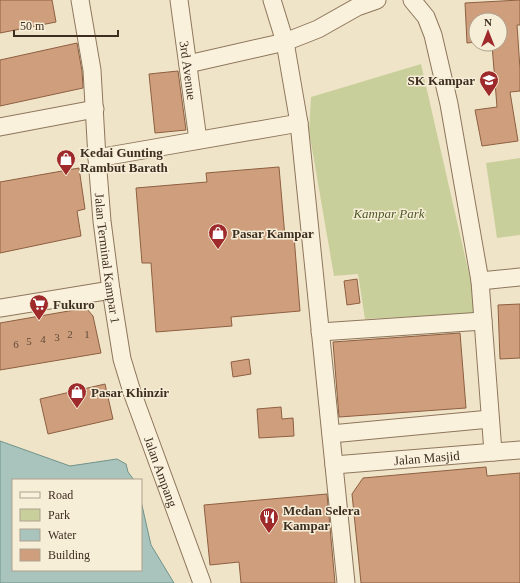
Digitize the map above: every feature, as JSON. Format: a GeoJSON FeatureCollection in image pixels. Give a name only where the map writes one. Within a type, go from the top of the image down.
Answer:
{"type":"FeatureCollection","features":[{"type":"Feature","properties":{"kind":"street","name":"Jalan Terminal Kampar 1"},"geometry":{"type":"LineString","coordinates":[[80,0],[92,70],[102,221],[122,359]]}},
{"type":"Feature","properties":{"kind":"street","name":"3rd Avenue"},"geometry":{"type":"LineString","coordinates":[[179,0],[198,140]]}},
{"type":"Feature","properties":{"kind":"street"},"geometry":{"type":"LineString","coordinates":[[272,0],[285,42],[298,123],[346,583]]}},
{"type":"Feature","properties":{"kind":"street"},"geometry":{"type":"LineString","coordinates":[[188,64],[285,42],[318,29],[356,4],[377,0]]}},
{"type":"Feature","properties":{"kind":"street"},"geometry":{"type":"LineString","coordinates":[[412,0],[426,17],[435,43],[449,104],[480,280],[493,452]]}},
{"type":"Feature","properties":{"kind":"street"},"geometry":{"type":"LineString","coordinates":[[0,127],[95,109]]}},
{"type":"Feature","properties":{"kind":"street"},"geometry":{"type":"LineString","coordinates":[[97,158],[298,123]]}},
{"type":"Feature","properties":{"kind":"street"},"geometry":{"type":"LineString","coordinates":[[480,280],[520,277]]}},
{"type":"Feature","properties":{"kind":"street"},"geometry":{"type":"LineString","coordinates":[[0,308],[111,290]]}},
{"type":"Feature","properties":{"kind":"street"},"geometry":{"type":"LineString","coordinates":[[320,332],[483,321]]}},
{"type":"Feature","properties":{"kind":"street","name":"Jalan Ampang"},"geometry":{"type":"LineString","coordinates":[[122,359],[132,392],[202,583]]}},
{"type":"Feature","properties":{"kind":"street"},"geometry":{"type":"LineString","coordinates":[[331,434],[490,419]]}},
{"type":"Feature","properties":{"kind":"street","name":"Jalan Masjid"},"geometry":{"type":"LineString","coordinates":[[334,465],[520,450]]}},
{"type":"Feature","properties":{"kind":"green space","name":"Kampar Park"},"geometry":{"type":"Polygon","coordinates":[[[421,64],[478,313],[365,319],[358,274],[334,276],[309,131],[311,97],[421,64]]]}},
{"type":"Feature","properties":{"kind":"green space"},"geometry":{"type":"Polygon","coordinates":[[[520,158],[520,235],[497,238],[486,163],[520,158]]]}},
{"type":"Feature","properties":{"kind":"water"},"geometry":{"type":"Polygon","coordinates":[[[0,441],[70,466],[117,459],[126,464],[128,472],[133,479],[12,479],[12,571],[142,571],[142,505],[151,545],[174,583],[0,583],[0,441]]]}},
{"type":"Feature","properties":{"kind":"building"},"geometry":{"type":"Polygon","coordinates":[[[0,0],[52,0],[56,22],[0,33],[0,0]]]}},
{"type":"Feature","properties":{"kind":"building"},"geometry":{"type":"Polygon","coordinates":[[[520,0],[520,25],[517,25],[520,91],[510,92],[518,141],[482,146],[475,110],[497,107],[493,52],[508,52],[508,12],[468,12],[467,43],[465,3],[520,0]]]}},
{"type":"Feature","properties":{"kind":"building"},"geometry":{"type":"Polygon","coordinates":[[[77,43],[82,71],[83,88],[0,106],[0,60],[77,43]]]}},
{"type":"Feature","properties":{"kind":"building"},"geometry":{"type":"Polygon","coordinates":[[[178,71],[186,130],[155,133],[149,74],[178,71]]]}},
{"type":"Feature","properties":{"kind":"building","name":"Pasar Kampar"},"geometry":{"type":"Polygon","coordinates":[[[279,167],[285,237],[294,236],[300,311],[231,317],[232,326],[156,332],[151,263],[142,263],[136,188],[207,182],[206,173],[279,167]]]}},
{"type":"Feature","properties":{"kind":"building"},"geometry":{"type":"Polygon","coordinates":[[[79,168],[85,209],[77,211],[81,236],[0,253],[0,182],[79,168]]]}},
{"type":"Feature","properties":{"kind":"building"},"geometry":{"type":"Polygon","coordinates":[[[357,279],[360,303],[347,305],[344,281],[357,279]]]}},
{"type":"Feature","properties":{"kind":"building"},"geometry":{"type":"Polygon","coordinates":[[[520,304],[520,358],[500,359],[498,305],[520,304]]]}},
{"type":"Feature","properties":{"kind":"building"},"geometry":{"type":"Polygon","coordinates":[[[86,308],[93,316],[101,353],[0,370],[0,323],[86,308]]]}},
{"type":"Feature","properties":{"kind":"building"},"geometry":{"type":"Polygon","coordinates":[[[460,333],[466,408],[339,417],[333,342],[460,333]]]}},
{"type":"Feature","properties":{"kind":"building"},"geometry":{"type":"Polygon","coordinates":[[[249,359],[251,374],[233,377],[231,362],[249,359]]]}},
{"type":"Feature","properties":{"kind":"building","name":"Pasar Khinzir"},"geometry":{"type":"Polygon","coordinates":[[[105,384],[113,419],[48,434],[40,399],[105,384]]]}},
{"type":"Feature","properties":{"kind":"building"},"geometry":{"type":"Polygon","coordinates":[[[281,407],[282,419],[293,418],[294,436],[259,438],[257,409],[281,407]]]}},
{"type":"Feature","properties":{"kind":"building"},"geometry":{"type":"Polygon","coordinates":[[[486,467],[487,476],[520,473],[520,583],[361,583],[352,494],[363,478],[486,467]]]}},
{"type":"Feature","properties":{"kind":"building","name":"Medan Selera Kampar"},"geometry":{"type":"Polygon","coordinates":[[[327,494],[335,583],[241,583],[239,562],[210,565],[204,505],[327,494]]]}},
{"type":"Feature","properties":{"kind":"place","name":"SK Kampar"},"geometry":{"type":"Point","coordinates":[489,97]}},
{"type":"Feature","properties":{"kind":"place","name":"Kedai Gunting Rambut Barath"},"geometry":{"type":"Point","coordinates":[66,176]}},
{"type":"Feature","properties":{"kind":"place","name":"Pasar Kampar"},"geometry":{"type":"Point","coordinates":[218,250]}},
{"type":"Feature","properties":{"kind":"place","name":"Fukuro"},"geometry":{"type":"Point","coordinates":[39,321]}},
{"type":"Feature","properties":{"kind":"place","name":"Pasar Khinzir"},"geometry":{"type":"Point","coordinates":[77,409]}},
{"type":"Feature","properties":{"kind":"place","name":"Medan Selera Kampar"},"geometry":{"type":"Point","coordinates":[269,534]}}]}
